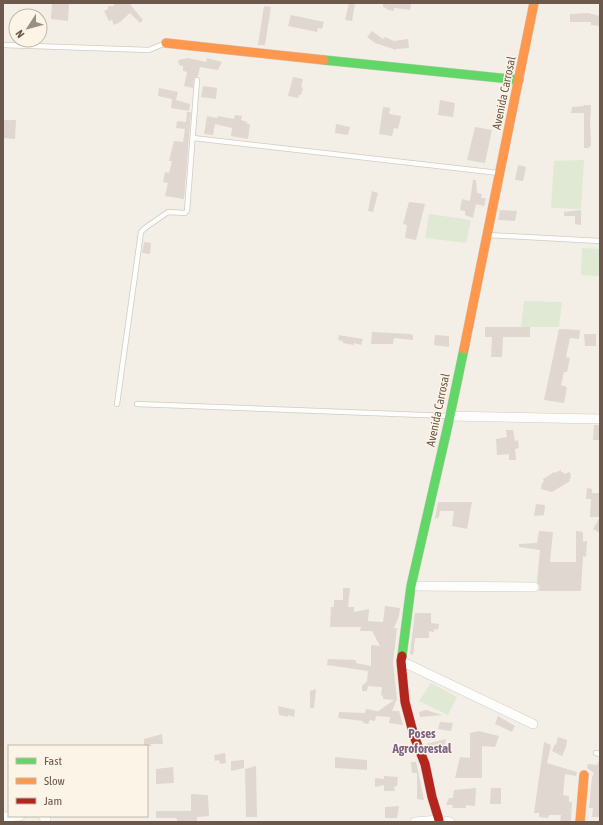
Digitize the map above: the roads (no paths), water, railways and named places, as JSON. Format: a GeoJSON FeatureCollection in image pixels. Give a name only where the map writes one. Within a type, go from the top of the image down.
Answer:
{"type":"FeatureCollection","features":[{"type":"Feature","properties":{"kind":"street","name":"Avenida Carrosal"},"geometry":{"type":"LineString","coordinates":[[439,820],[432,797],[425,764],[414,736],[405,702],[401,661],[411,586],[450,416],[534,3]]}},
{"type":"Feature","properties":{"kind":"street"},"geometry":{"type":"LineString","coordinates":[[166,43],[519,80]]}},
{"type":"Feature","properties":{"kind":"street"},"geometry":{"type":"LineString","coordinates":[[450,416],[600,419]]}},
{"type":"Feature","properties":{"kind":"street"},"geometry":{"type":"LineString","coordinates":[[411,586],[534,588]]}},
{"type":"Feature","properties":{"kind":"street"},"geometry":{"type":"LineString","coordinates":[[401,661],[533,724]]}},
{"type":"Feature","properties":{"kind":"street"},"geometry":{"type":"LineString","coordinates":[[580,822],[584,775]]}},
{"type":"Feature","properties":{"kind":"street"},"geometry":{"type":"LineString","coordinates":[[415,822],[439,820],[450,822]]}},
{"type":"Feature","properties":{"kind":"lane"},"geometry":{"type":"LineString","coordinates":[[3,45],[149,50],[166,43]]}},
{"type":"Feature","properties":{"kind":"lane"},"geometry":{"type":"LineString","coordinates":[[117,404],[141,232],[168,212],[185,213],[187,211],[198,80]]}},
{"type":"Feature","properties":{"kind":"lane"},"geometry":{"type":"LineString","coordinates":[[193,138],[499,173]]}},
{"type":"Feature","properties":{"kind":"lane"},"geometry":{"type":"LineString","coordinates":[[486,235],[600,241]]}},
{"type":"Feature","properties":{"kind":"lane"},"geometry":{"type":"LineString","coordinates":[[137,404],[450,416]]}},
{"type":"Feature","properties":{"kind":"district","name":"Poses Agroforestal"},"geometry":{"type":"Point","coordinates":[422,740]}}]}
